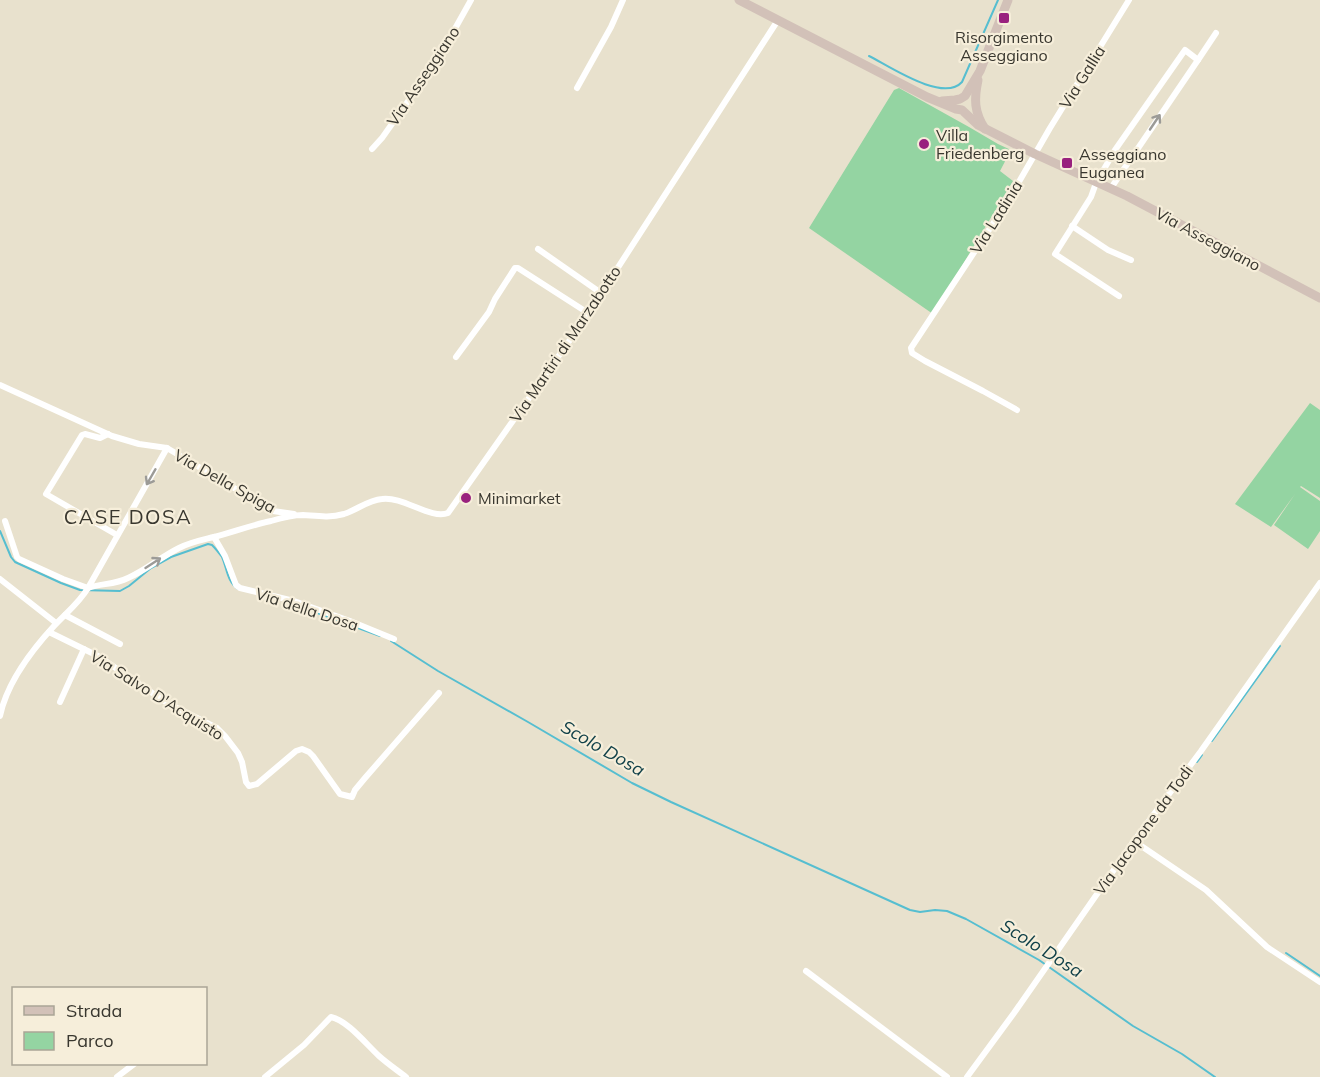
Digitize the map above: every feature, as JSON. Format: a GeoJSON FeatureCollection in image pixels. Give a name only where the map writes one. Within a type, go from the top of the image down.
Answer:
{"type":"FeatureCollection","features":[{"type":"Feature","properties":{"kind":"street","name":"Via Asseggiano"},"geometry":{"type":"LineString","coordinates":[[372,149],[438,59],[471,0]]}},
{"type":"Feature","properties":{"kind":"street"},"geometry":{"type":"LineString","coordinates":[[577,88],[611,27],[623,0]]}},
{"type":"Feature","properties":{"kind":"street","name":"Via Asseggiano"},"geometry":{"type":"LineString","coordinates":[[739,0],[937,101],[963,111],[975,123],[1035,154],[1111,188],[1319,294]]}},
{"type":"Feature","properties":{"kind":"street"},"geometry":{"type":"LineString","coordinates":[[980,71],[972,110],[963,111],[959,105],[980,71],[1008,0]]}},
{"type":"Feature","properties":{"kind":"street","name":"Via Gallia"},"geometry":{"type":"LineString","coordinates":[[1035,154],[1129,0]]}},
{"type":"Feature","properties":{"kind":"street","name":"Via Martiri di Marzabotto"},"geometry":{"type":"LineString","coordinates":[[88,588],[99,584],[116,583],[128,578],[192,542],[274,520],[301,515],[327,517],[345,514],[374,500],[388,498],[435,514],[448,513],[588,313],[778,20]]}},
{"type":"Feature","properties":{"kind":"street"},"geometry":{"type":"LineString","coordinates":[[1111,188],[1216,33]]}},
{"type":"Feature","properties":{"kind":"street"},"geometry":{"type":"LineString","coordinates":[[1119,296],[1055,254],[1091,196],[1115,150],[1185,50],[1198,60]]}},
{"type":"Feature","properties":{"kind":"street"},"geometry":{"type":"LineString","coordinates":[[937,101],[971,96],[979,118],[986,129]]}},
{"type":"Feature","properties":{"kind":"street","name":"Via Ladinia"},"geometry":{"type":"LineString","coordinates":[[1017,411],[925,361],[912,353],[910,348],[1008,201],[1035,154]]}},
{"type":"Feature","properties":{"kind":"street"},"geometry":{"type":"LineString","coordinates":[[1072,226],[1108,250],[1131,260]]}},
{"type":"Feature","properties":{"kind":"street"},"geometry":{"type":"LineString","coordinates":[[538,249],[601,293]]}},
{"type":"Feature","properties":{"kind":"street"},"geometry":{"type":"LineString","coordinates":[[456,357],[489,312],[515,268],[588,313]]}},
{"type":"Feature","properties":{"kind":"street"},"geometry":{"type":"LineString","coordinates":[[0,385],[108,434],[131,442],[167,448]]}},
{"type":"Feature","properties":{"kind":"street"},"geometry":{"type":"LineString","coordinates":[[108,434],[100,438],[82,435],[46,494],[117,535]]}},
{"type":"Feature","properties":{"kind":"street","name":"Via Della Spiga"},"geometry":{"type":"LineString","coordinates":[[88,588],[167,448],[278,512],[301,515]]}},
{"type":"Feature","properties":{"kind":"street"},"geometry":{"type":"LineString","coordinates":[[274,520],[278,512]]}},
{"type":"Feature","properties":{"kind":"street"},"geometry":{"type":"LineString","coordinates":[[0,716],[2,696],[35,648],[88,588],[19,560],[5,521]]}},
{"type":"Feature","properties":{"kind":"street","name":"Via della Dosa"},"geometry":{"type":"LineString","coordinates":[[214,537],[225,556],[236,585],[240,588],[294,601],[394,639]]}},
{"type":"Feature","properties":{"kind":"street"},"geometry":{"type":"LineString","coordinates":[[95,574],[99,584]]}},
{"type":"Feature","properties":{"kind":"street"},"geometry":{"type":"LineString","coordinates":[[0,579],[56,623]]}},
{"type":"Feature","properties":{"kind":"street","name":"Via Jacopone da Todi"},"geometry":{"type":"LineString","coordinates":[[967,1077],[1320,583]]}},
{"type":"Feature","properties":{"kind":"street"},"geometry":{"type":"LineString","coordinates":[[65,615],[120,644]]}},
{"type":"Feature","properties":{"kind":"street","name":"Via Salvo D'Acquisto"},"geometry":{"type":"LineString","coordinates":[[49,632],[98,656],[167,703],[216,728],[238,753],[246,782],[252,786],[296,751],[302,749],[313,756],[340,794],[352,797],[355,790],[438,693]]}},
{"type":"Feature","properties":{"kind":"street","name":"Via Salvo D'Acquisto"},"geometry":{"type":"LineString","coordinates":[[60,702],[84,649]]}},
{"type":"Feature","properties":{"kind":"street"},"geometry":{"type":"LineString","coordinates":[[1134,841],[1206,890],[1268,947],[1320,982]]}},
{"type":"Feature","properties":{"kind":"street"},"geometry":{"type":"LineString","coordinates":[[806,971],[946,1077]]}},
{"type":"Feature","properties":{"kind":"street"},"geometry":{"type":"LineString","coordinates":[[265,1077],[304,1045],[331,1017],[337,1018],[406,1077]]}},
{"type":"Feature","properties":{"kind":"street"},"geometry":{"type":"LineString","coordinates":[[117,1077],[133,1065]]}},
{"type":"Feature","properties":{"kind":"green space"},"geometry":{"type":"Polygon","coordinates":[[[899,88],[1011,150],[1000,171],[1013,181],[933,314],[809,228],[894,90],[899,88]]]}},
{"type":"Feature","properties":{"kind":"green space"},"geometry":{"type":"Polygon","coordinates":[[[1310,403],[1320,410],[1320,498],[1300,487],[1320,501],[1320,531],[1308,549],[1274,525],[1295,494],[1271,527],[1235,504],[1310,403]]]}},
{"type":"Feature","properties":{"kind":"waterway"},"geometry":{"type":"LineString","coordinates":[[869,56],[929,86],[953,87],[962,82],[998,0]]}},
{"type":"Feature","properties":{"kind":"waterway","name":"Scolo Dosa"},"geometry":{"type":"LineString","coordinates":[[0,531],[15,562],[80,590],[120,591],[151,568],[171,557],[208,544],[212,545],[222,557],[229,579],[238,589]]}},
{"type":"Feature","properties":{"kind":"waterway","name":"Scolo Dosa"},"geometry":{"type":"LineString","coordinates":[[290,603],[380,636]]}},
{"type":"Feature","properties":{"kind":"waterway","name":"Scolo Dosa"},"geometry":{"type":"LineString","coordinates":[[391,641],[438,671],[632,783],[671,802],[910,910],[947,911],[966,919],[1039,960],[1133,1026],[1182,1054],[1215,1077]]}},
{"type":"Feature","properties":{"kind":"waterway"},"geometry":{"type":"LineString","coordinates":[[1212,741],[1280,646]]}},
{"type":"Feature","properties":{"kind":"waterway"},"geometry":{"type":"LineString","coordinates":[[1197,762],[1202,755]]}},
{"type":"Feature","properties":{"kind":"waterway"},"geometry":{"type":"LineString","coordinates":[[1286,953],[1320,976]]}},
{"type":"Feature","properties":{"kind":"place","name":"Risorgimento Asseggiano"},"geometry":{"type":"Point","coordinates":[1004,18]}},
{"type":"Feature","properties":{"kind":"place","name":"Villa Friedenberg"},"geometry":{"type":"Point","coordinates":[924,144]}},
{"type":"Feature","properties":{"kind":"place","name":"Asseggiano Euganea"},"geometry":{"type":"Point","coordinates":[1067,163]}},
{"type":"Feature","properties":{"kind":"place","name":"Minimarket"},"geometry":{"type":"Point","coordinates":[466,498]}},
{"type":"Feature","properties":{"kind":"district","name":"CASE DOSA"},"geometry":{"type":"Point","coordinates":[128,516]}}]}
